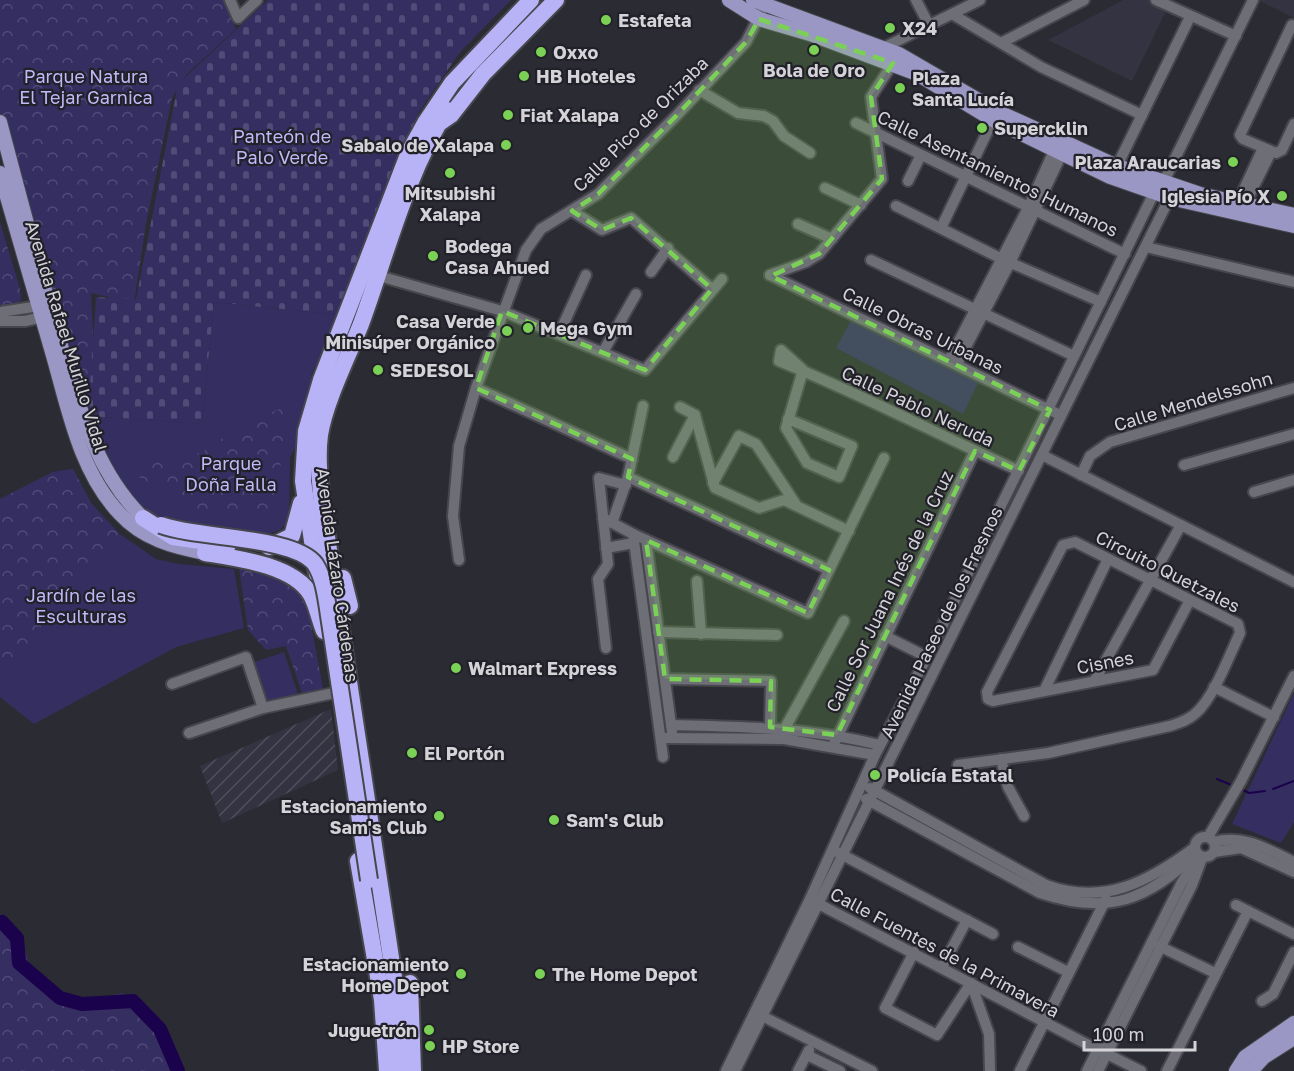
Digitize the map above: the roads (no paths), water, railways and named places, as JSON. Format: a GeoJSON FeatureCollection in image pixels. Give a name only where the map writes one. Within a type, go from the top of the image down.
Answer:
{"type":"FeatureCollection","features":[{"type":"Feature","properties":{"kind":"highway"},"geometry":{"type":"LineString","coordinates":[[437,104],[445,87],[465,57],[518,0]]}},
{"type":"Feature","properties":{"kind":"highway","name":"Avenida Lázaro Cárdenas"},"geometry":{"type":"LineString","coordinates":[[387,1071],[382,1000],[362,887],[303,481],[306,431],[321,380],[409,152],[437,104],[453,83],[531,0]]}},
{"type":"Feature","properties":{"kind":"highway","name":"Avenida Lázaro Cárdenas"},"geometry":{"type":"LineString","coordinates":[[402,1071],[390,950],[322,504],[319,467],[320,434],[327,409],[379,276],[419,161],[436,126],[477,69],[541,0]]}},
{"type":"Feature","properties":{"kind":"highway"},"geometry":{"type":"LineString","coordinates":[[436,126],[451,115],[483,74],[556,0]]}},
{"type":"Feature","properties":{"kind":"highway"},"geometry":{"type":"LineString","coordinates":[[144,518],[157,529],[186,540],[249,548],[274,547],[292,536],[296,529],[303,481]]}},
{"type":"Feature","properties":{"kind":"highway"},"geometry":{"type":"LineString","coordinates":[[322,504],[333,525],[350,606]]}},
{"type":"Feature","properties":{"kind":"highway"},"geometry":{"type":"LineString","coordinates":[[144,518],[179,532],[286,546],[304,555],[315,565],[323,586],[330,622],[369,880],[390,950]]}},
{"type":"Feature","properties":{"kind":"highway"},"geometry":{"type":"LineString","coordinates":[[205,553],[243,560],[287,574],[311,595],[324,631]]}},
{"type":"Feature","properties":{"kind":"highway"},"geometry":{"type":"LineString","coordinates":[[410,983],[413,1071]]}},
{"type":"Feature","properties":{"kind":"main road"},"geometry":{"type":"LineString","coordinates":[[729,0],[759,19],[870,55],[896,58],[999,112],[1060,148],[1117,166],[1166,190]]}},
{"type":"Feature","properties":{"kind":"main road"},"geometry":{"type":"LineString","coordinates":[[758,2],[884,47],[917,74],[993,120],[1166,190],[1240,208],[1294,226]]}},
{"type":"Feature","properties":{"kind":"main road","name":"Avenida Rafael Murillo Vidal"},"geometry":{"type":"LineString","coordinates":[[0,122],[45,311],[82,450],[100,488],[120,514],[140,532],[171,546],[205,553]]}},
{"type":"Feature","properties":{"kind":"main road","name":"Avenida Rafael Murillo Vidal"},"geometry":{"type":"LineString","coordinates":[[0,173],[94,450],[115,485],[144,518]]}},
{"type":"Feature","properties":{"kind":"main road"},"geometry":{"type":"LineString","coordinates":[[1262,215],[1294,215]]}},
{"type":"Feature","properties":{"kind":"main road"},"geometry":{"type":"LineString","coordinates":[[1236,1071],[1245,1057],[1294,1023]]}},
{"type":"Feature","properties":{"kind":"main road"},"geometry":{"type":"LineString","coordinates":[[1251,1071],[1264,1058],[1294,1038]]}},
{"type":"Feature","properties":{"kind":"street"},"geometry":{"type":"LineString","coordinates":[[230,0],[238,18],[257,0]]}},
{"type":"Feature","properties":{"kind":"street"},"geometry":{"type":"LineString","coordinates":[[916,0],[928,25]]}},
{"type":"Feature","properties":{"kind":"street"},"geometry":{"type":"LineString","coordinates":[[870,55],[980,0]]}},
{"type":"Feature","properties":{"kind":"street"},"geometry":{"type":"LineString","coordinates":[[1001,43],[1084,0]]}},
{"type":"Feature","properties":{"kind":"street"},"geometry":{"type":"LineString","coordinates":[[1156,0],[1236,36]]}},
{"type":"Feature","properties":{"kind":"street"},"geometry":{"type":"LineString","coordinates":[[1166,190],[1253,0]]}},
{"type":"Feature","properties":{"kind":"street","name":"Calle Pico de Orizaba"},"geometry":{"type":"LineString","coordinates":[[459,560],[453,500],[459,446],[502,311],[532,239],[551,222],[572,212],[598,194],[746,42],[759,19],[758,2]]}},
{"type":"Feature","properties":{"kind":"street"},"geometry":{"type":"LineString","coordinates":[[952,14],[1041,67],[1142,115]]}},
{"type":"Feature","properties":{"kind":"street"},"geometry":{"type":"LineString","coordinates":[[1117,166],[1190,16]]}},
{"type":"Feature","properties":{"kind":"street"},"geometry":{"type":"LineString","coordinates":[[1294,26],[1292,25],[1241,132],[1243,139],[1276,153],[1282,150],[1294,124]]}},
{"type":"Feature","properties":{"kind":"street"},"geometry":{"type":"LineString","coordinates":[[798,224],[831,239],[882,179],[871,97],[896,58]]}},
{"type":"Feature","properties":{"kind":"street"},"geometry":{"type":"LineString","coordinates":[[699,90],[738,114],[764,116],[773,121],[784,136],[810,153]]}},
{"type":"Feature","properties":{"kind":"street"},"geometry":{"type":"LineString","coordinates":[[941,228],[993,120]]}},
{"type":"Feature","properties":{"kind":"street","name":"Calle Asentamientos Humanos"},"geometry":{"type":"LineString","coordinates":[[856,123],[1125,254]]}},
{"type":"Feature","properties":{"kind":"street"},"geometry":{"type":"LineString","coordinates":[[953,362],[1033,208],[1060,148]]}},
{"type":"Feature","properties":{"kind":"street"},"geometry":{"type":"LineString","coordinates":[[1240,208],[1267,150]]}},
{"type":"Feature","properties":{"kind":"street"},"geometry":{"type":"LineString","coordinates":[[908,181],[921,156]]}},
{"type":"Feature","properties":{"kind":"street"},"geometry":{"type":"LineString","coordinates":[[825,188],[861,205]]}},
{"type":"Feature","properties":{"kind":"street","name":"Avenida Paseo de los Fresnos"},"geometry":{"type":"LineString","coordinates":[[726,1071],[758,1015],[814,902],[843,855],[871,801],[1146,248],[1166,190]]}},
{"type":"Feature","properties":{"kind":"street","name":"Avenida Paseo de los Fresnos"},"geometry":{"type":"LineString","coordinates":[[814,902],[832,849],[877,750],[927,657],[1125,254],[1166,190]]}},
{"type":"Feature","properties":{"kind":"street"},"geometry":{"type":"LineString","coordinates":[[896,207],[1006,261],[1101,302]]}},
{"type":"Feature","properties":{"kind":"street"},"geometry":{"type":"LineString","coordinates":[[572,212],[602,231],[631,218],[668,248],[712,290]]}},
{"type":"Feature","properties":{"kind":"street","name":"Calle Obras Urbanas"},"geometry":{"type":"LineString","coordinates":[[831,239],[806,262],[770,275],[1061,416]]}},
{"type":"Feature","properties":{"kind":"street"},"geometry":{"type":"LineString","coordinates":[[651,272],[668,248]]}},
{"type":"Feature","properties":{"kind":"street"},"geometry":{"type":"LineString","coordinates":[[1146,248],[1294,282]]}},
{"type":"Feature","properties":{"kind":"street"},"geometry":{"type":"LineString","coordinates":[[871,260],[1074,356]]}},
{"type":"Feature","properties":{"kind":"street"},"geometry":{"type":"LineString","coordinates":[[559,334],[586,275]]}},
{"type":"Feature","properties":{"kind":"street"},"geometry":{"type":"LineString","coordinates":[[379,276],[502,311],[645,370],[722,279]]}},
{"type":"Feature","properties":{"kind":"street"},"geometry":{"type":"LineString","coordinates":[[603,352],[636,294]]}},
{"type":"Feature","properties":{"kind":"street"},"geometry":{"type":"LineString","coordinates":[[3,317],[45,311]]}},
{"type":"Feature","properties":{"kind":"street","name":"Calle Pablo Neruda"},"geometry":{"type":"LineString","coordinates":[[788,419],[803,370],[1019,471]]}},
{"type":"Feature","properties":{"kind":"street"},"geometry":{"type":"LineString","coordinates":[[476,388],[632,459]]}},
{"type":"Feature","properties":{"kind":"street","name":"Calle Mendelssohn"},"geometry":{"type":"LineString","coordinates":[[1081,475],[1090,456],[1110,442],[1294,388]]}},
{"type":"Feature","properties":{"kind":"street"},"geometry":{"type":"LineString","coordinates":[[608,520],[627,481],[643,406]]}},
{"type":"Feature","properties":{"kind":"street"},"geometry":{"type":"LineString","coordinates":[[680,407],[695,415],[715,488],[759,508],[784,500],[795,503],[849,531]]}},
{"type":"Feature","properties":{"kind":"street"},"geometry":{"type":"LineString","coordinates":[[673,457],[695,415]]}},
{"type":"Feature","properties":{"kind":"street"},"geometry":{"type":"LineString","coordinates":[[788,419],[852,446],[839,477],[807,463],[786,428],[788,419]]}},
{"type":"Feature","properties":{"kind":"street"},"geometry":{"type":"LineString","coordinates":[[1184,465],[1294,434]]}},
{"type":"Feature","properties":{"kind":"street"},"geometry":{"type":"LineString","coordinates":[[713,483],[739,436],[756,444],[795,503]]}},
{"type":"Feature","properties":{"kind":"street","name":"Calle Sor Juana Inés de la Cruz"},"geometry":{"type":"LineString","coordinates":[[833,746],[975,451]]}},
{"type":"Feature","properties":{"kind":"street"},"geometry":{"type":"LineString","coordinates":[[1042,455],[1294,582]]}},
{"type":"Feature","properties":{"kind":"street"},"geometry":{"type":"LineString","coordinates":[[606,548],[633,539],[646,540],[808,613],[884,458]]}},
{"type":"Feature","properties":{"kind":"street"},"geometry":{"type":"LineString","coordinates":[[606,648],[598,579],[608,564],[606,548],[608,520],[599,478],[627,481],[830,570]]}},
{"type":"Feature","properties":{"kind":"street"},"geometry":{"type":"LineString","coordinates":[[1254,492],[1294,480]]}},
{"type":"Feature","properties":{"kind":"street"},"geometry":{"type":"LineString","coordinates":[[608,520],[633,539],[667,738]]}},
{"type":"Feature","properties":{"kind":"street"},"geometry":{"type":"LineString","coordinates":[[1095,680],[1181,525]]}},
{"type":"Feature","properties":{"kind":"street"},"geometry":{"type":"LineString","coordinates":[[646,540],[671,725],[663,757]]}},
{"type":"Feature","properties":{"kind":"street","name":"Circuito Quetzales"},"geometry":{"type":"LineString","coordinates":[[958,765],[1048,753],[1170,726],[1198,712],[1214,687],[1240,633],[1240,628],[1238,624],[1074,542],[1063,545],[987,692],[988,699]]}},
{"type":"Feature","properties":{"kind":"street"},"geometry":{"type":"LineString","coordinates":[[1044,691],[1108,559]]}},
{"type":"Feature","properties":{"kind":"street"},"geometry":{"type":"LineString","coordinates":[[697,581],[701,633]]}},
{"type":"Feature","properties":{"kind":"street","name":"Cisnes"},"geometry":{"type":"LineString","coordinates":[[988,699],[993,701],[1152,670],[1190,600]]}},
{"type":"Feature","properties":{"kind":"street"},"geometry":{"type":"LineString","coordinates":[[785,728],[844,621]]}},
{"type":"Feature","properties":{"kind":"street"},"geometry":{"type":"LineString","coordinates":[[658,632],[777,635]]}},
{"type":"Feature","properties":{"kind":"street"},"geometry":{"type":"LineString","coordinates":[[885,636],[927,657]]}},
{"type":"Feature","properties":{"kind":"street"},"geometry":{"type":"LineString","coordinates":[[172,684],[246,657],[263,708]]}},
{"type":"Feature","properties":{"kind":"street"},"geometry":{"type":"LineString","coordinates":[[919,673],[931,679]]}},
{"type":"Feature","properties":{"kind":"street"},"geometry":{"type":"LineString","coordinates":[[1212,844],[1233,795],[1294,675]]}},
{"type":"Feature","properties":{"kind":"street"},"geometry":{"type":"LineString","coordinates":[[665,679],[771,681],[770,727]]}},
{"type":"Feature","properties":{"kind":"street"},"geometry":{"type":"LineString","coordinates":[[1214,687],[1274,717]]}},
{"type":"Feature","properties":{"kind":"street"},"geometry":{"type":"LineString","coordinates":[[189,733],[263,708],[334,693]]}},
{"type":"Feature","properties":{"kind":"street"},"geometry":{"type":"LineString","coordinates":[[671,725],[785,728],[837,735],[877,750]]}},
{"type":"Feature","properties":{"kind":"street"},"geometry":{"type":"LineString","coordinates":[[667,738],[784,739],[877,750]]}},
{"type":"Feature","properties":{"kind":"street"},"geometry":{"type":"LineString","coordinates":[[1001,759],[1008,787],[1024,816]]}},
{"type":"Feature","properties":{"kind":"street"},"geometry":{"type":"LineString","coordinates":[[860,789],[875,790],[1046,885],[1081,893],[1110,891],[1137,884],[1199,853]]}},
{"type":"Feature","properties":{"kind":"street"},"geometry":{"type":"LineString","coordinates":[[860,789],[871,801],[1040,893],[1080,903],[1104,903],[1143,894],[1167,880],[1212,844],[1230,837],[1242,839],[1294,862]]}},
{"type":"Feature","properties":{"kind":"street"},"geometry":{"type":"LineString","coordinates":[[1087,1071],[1102,1052],[1192,885],[1199,853],[1198,839],[1212,844],[1242,848],[1294,872]]}},
{"type":"Feature","properties":{"kind":"street"},"geometry":{"type":"LineString","coordinates":[[832,849],[993,934]]}},
{"type":"Feature","properties":{"kind":"street"},"geometry":{"type":"LineString","coordinates":[[1098,1071],[1102,1052],[1177,892],[1199,853]]}},
{"type":"Feature","properties":{"kind":"street"},"geometry":{"type":"LineString","coordinates":[[1167,880],[1173,880],[1177,892]]}},
{"type":"Feature","properties":{"kind":"street"},"geometry":{"type":"LineString","coordinates":[[1020,1071],[1110,891]]}},
{"type":"Feature","properties":{"kind":"street","name":"Calle Fuentes de la Primavera"},"geometry":{"type":"LineString","coordinates":[[814,902],[914,952],[1044,1023],[1141,1071]]}},
{"type":"Feature","properties":{"kind":"street"},"geometry":{"type":"LineString","coordinates":[[1236,905],[1294,934]]}},
{"type":"Feature","properties":{"kind":"street"},"geometry":{"type":"LineString","coordinates":[[1167,1071],[1248,911]]}},
{"type":"Feature","properties":{"kind":"street"},"geometry":{"type":"LineString","coordinates":[[942,967],[967,921]]}},
{"type":"Feature","properties":{"kind":"street"},"geometry":{"type":"LineString","coordinates":[[1159,946],[1215,973]]}},
{"type":"Feature","properties":{"kind":"street"},"geometry":{"type":"LineString","coordinates":[[1018,947],[1068,972]]}},
{"type":"Feature","properties":{"kind":"street"},"geometry":{"type":"LineString","coordinates":[[914,952],[885,1008],[937,1035],[970,983]]}},
{"type":"Feature","properties":{"kind":"street"},"geometry":{"type":"LineString","coordinates":[[1262,1001],[1273,994],[1294,952]]}},
{"type":"Feature","properties":{"kind":"street"},"geometry":{"type":"LineString","coordinates":[[970,983],[989,1034],[990,1071]]}},
{"type":"Feature","properties":{"kind":"street"},"geometry":{"type":"LineString","coordinates":[[758,1015],[872,1071]]}},
{"type":"Feature","properties":{"kind":"street","name":"Avenida Paseo de los Fresnos"},"geometry":{"type":"LineString","coordinates":[[735,1071],[758,1015]]}},
{"type":"Feature","properties":{"kind":"street"},"geometry":{"type":"LineString","coordinates":[[798,1071],[813,1042]]}},
{"type":"Feature","properties":{"kind":"street"},"geometry":{"type":"LineString","coordinates":[[807,1055],[840,1071]]}},
{"type":"Feature","properties":{"kind":"waterway"},"geometry":{"type":"LineString","coordinates":[[1217,779],[1234,786]]}},
{"type":"Feature","properties":{"kind":"waterway"},"geometry":{"type":"LineString","coordinates":[[1273,789],[1294,781]]}},
{"type":"Feature","properties":{"kind":"waterway"},"geometry":{"type":"LineString","coordinates":[[1239,788],[1249,793],[1265,791]]}},
{"type":"Feature","properties":{"kind":"waterway"},"geometry":{"type":"LineString","coordinates":[[0,923],[2,922],[17,938],[19,963],[60,998],[82,1004],[133,1001],[160,1029],[178,1071]]}},
{"type":"Feature","properties":{"kind":"place","name":"Estafeta"},"geometry":{"type":"Point","coordinates":[606,20]}},
{"type":"Feature","properties":{"kind":"place","name":"X24"},"geometry":{"type":"Point","coordinates":[890,28]}},
{"type":"Feature","properties":{"kind":"place","name":"Bola de Oro"},"geometry":{"type":"Point","coordinates":[814,50]}},
{"type":"Feature","properties":{"kind":"place","name":"Oxxo"},"geometry":{"type":"Point","coordinates":[541,52]}},
{"type":"Feature","properties":{"kind":"place","name":"HB Hoteles"},"geometry":{"type":"Point","coordinates":[524,76]}},
{"type":"Feature","properties":{"kind":"place","name":"Plaza Santa Lucía"},"geometry":{"type":"Point","coordinates":[900,88]}},
{"type":"Feature","properties":{"kind":"place","name":"Fiat Xalapa"},"geometry":{"type":"Point","coordinates":[508,115]}},
{"type":"Feature","properties":{"kind":"place","name":"Supercklin"},"geometry":{"type":"Point","coordinates":[982,128]}},
{"type":"Feature","properties":{"kind":"place","name":"Sabalo de Xalapa"},"geometry":{"type":"Point","coordinates":[506,145]}},
{"type":"Feature","properties":{"kind":"place","name":"Plaza Araucarias"},"geometry":{"type":"Point","coordinates":[1233,162]}},
{"type":"Feature","properties":{"kind":"place","name":"Mitsubishi Xalapa"},"geometry":{"type":"Point","coordinates":[450,173]}},
{"type":"Feature","properties":{"kind":"place","name":"Iglesia Pío X"},"geometry":{"type":"Point","coordinates":[1282,196]}},
{"type":"Feature","properties":{"kind":"place","name":"Bodega Casa Ahued"},"geometry":{"type":"Point","coordinates":[433,256]}},
{"type":"Feature","properties":{"kind":"place","name":"Mega Gym"},"geometry":{"type":"Point","coordinates":[528,328]}},
{"type":"Feature","properties":{"kind":"place","name":"Casa Verde Minisúper Orgánico"},"geometry":{"type":"Point","coordinates":[507,331]}},
{"type":"Feature","properties":{"kind":"place","name":"SEDESOL"},"geometry":{"type":"Point","coordinates":[378,370]}},
{"type":"Feature","properties":{"kind":"place","name":"Walmart Express"},"geometry":{"type":"Point","coordinates":[456,668]}},
{"type":"Feature","properties":{"kind":"place","name":"El Portón"},"geometry":{"type":"Point","coordinates":[412,753]}},
{"type":"Feature","properties":{"kind":"place","name":"Policía Estatal"},"geometry":{"type":"Point","coordinates":[875,775]}},
{"type":"Feature","properties":{"kind":"place","name":"Estacionamiento Sam's Club"},"geometry":{"type":"Point","coordinates":[439,816]}},
{"type":"Feature","properties":{"kind":"place","name":"Sam's Club"},"geometry":{"type":"Point","coordinates":[554,820]}},
{"type":"Feature","properties":{"kind":"place","name":"Estacionamiento Home Depot"},"geometry":{"type":"Point","coordinates":[461,974]}},
{"type":"Feature","properties":{"kind":"place","name":"The Home Depot"},"geometry":{"type":"Point","coordinates":[540,974]}},
{"type":"Feature","properties":{"kind":"place","name":"Juguetrón"},"geometry":{"type":"Point","coordinates":[429,1030]}},
{"type":"Feature","properties":{"kind":"place","name":"HP Store"},"geometry":{"type":"Point","coordinates":[430,1046]}},
{"type":"Feature","properties":{"kind":"park label","name":"Parque Natura El Tejar Garnica"},"geometry":{"type":"Point","coordinates":[86,86]}},
{"type":"Feature","properties":{"kind":"park label","name":"Panteón de Palo Verde"},"geometry":{"type":"Point","coordinates":[282,146]}},
{"type":"Feature","properties":{"kind":"park label","name":"Parque Doña Falla"},"geometry":{"type":"Point","coordinates":[231,473]}},
{"type":"Feature","properties":{"kind":"park label","name":"Jardín de las Esculturas"},"geometry":{"type":"Point","coordinates":[81,605]}}]}
